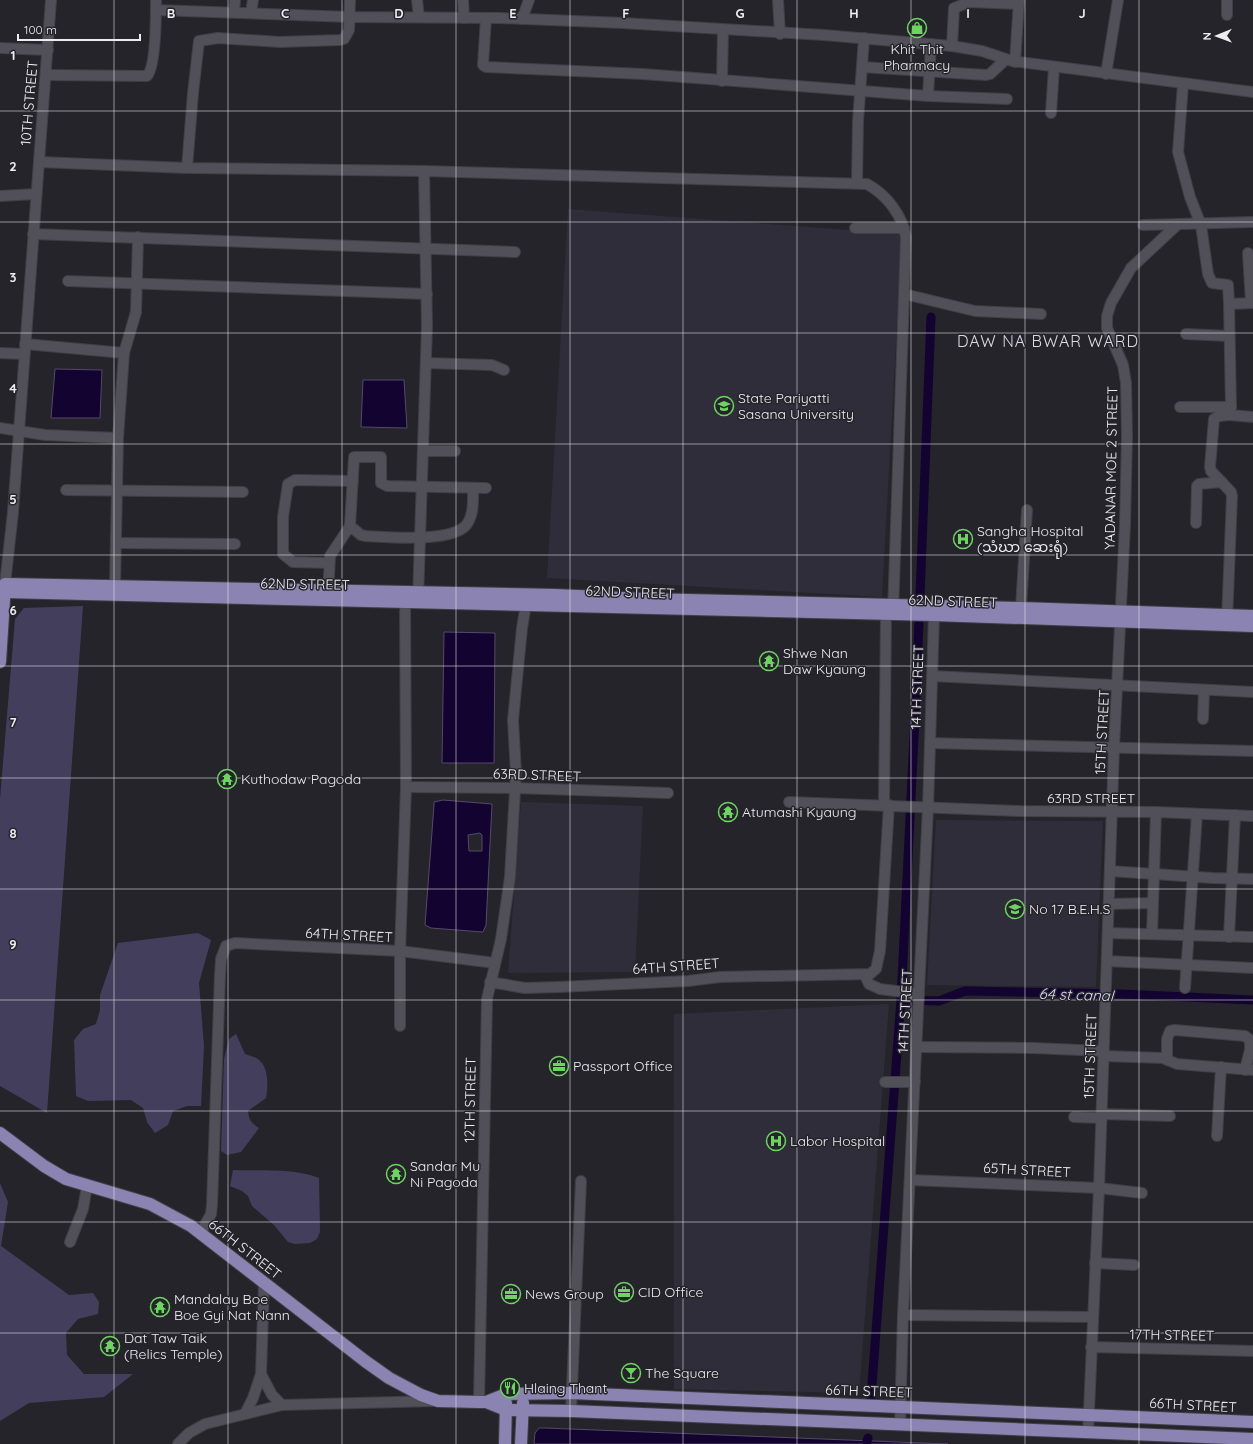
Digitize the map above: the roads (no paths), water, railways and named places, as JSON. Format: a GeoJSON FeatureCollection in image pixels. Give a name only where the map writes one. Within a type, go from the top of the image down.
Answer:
{"type":"FeatureCollection","features":[{"type":"Feature","properties":{"kind":"main road","name":"62ND STREET"},"geometry":{"type":"LineString","coordinates":[[78,590],[115,586],[236,594]]}},
{"type":"Feature","properties":{"kind":"main road","name":"62ND STREET"},"geometry":{"type":"LineString","coordinates":[[5,588],[418,597],[1121,616],[1227,620],[1253,626]]}},
{"type":"Feature","properties":{"kind":"main road","name":"10TH STREET"},"geometry":{"type":"LineString","coordinates":[[0,662],[5,588]]}},
{"type":"Feature","properties":{"kind":"main road","name":"62ND STREET"},"geometry":{"type":"LineString","coordinates":[[328,595],[405,601],[418,597]]}},
{"type":"Feature","properties":{"kind":"main road","name":"62ND STREET"},"geometry":{"type":"LineString","coordinates":[[930,612],[1021,608],[1121,616]]}},
{"type":"Feature","properties":{"kind":"main road","name":"62ND STREET"},"geometry":{"type":"LineString","coordinates":[[1227,620],[1253,616]]}},
{"type":"Feature","properties":{"kind":"main road","name":"66TH STREET"},"geometry":{"type":"LineString","coordinates":[[0,1133],[51,1171],[66,1179],[150,1204],[179,1218],[201,1232],[312,1321],[389,1378],[421,1395],[438,1401],[482,1402],[506,1410],[571,1411],[1253,1439]]}},
{"type":"Feature","properties":{"kind":"main road","name":"66TH STREET"},"geometry":{"type":"LineString","coordinates":[[482,1402],[506,1394],[571,1393],[1253,1422]]}},
{"type":"Feature","properties":{"kind":"main road"},"geometry":{"type":"LineString","coordinates":[[505,1444],[506,1394]]}},
{"type":"Feature","properties":{"kind":"main road"},"geometry":{"type":"LineString","coordinates":[[521,1444],[523,1410],[522,1394]]}},
{"type":"Feature","properties":{"kind":"street","name":"10TH STREET"},"geometry":{"type":"LineString","coordinates":[[5,588],[19,431],[51,0]]}},
{"type":"Feature","properties":{"kind":"street"},"geometry":{"type":"LineString","coordinates":[[234,12],[235,0]]}},
{"type":"Feature","properties":{"kind":"street"},"geometry":{"type":"LineString","coordinates":[[251,12],[253,0]]}},
{"type":"Feature","properties":{"kind":"street"},"geometry":{"type":"LineString","coordinates":[[187,168],[199,41],[218,38],[280,42],[344,39],[348,34],[350,0]]}},
{"type":"Feature","properties":{"kind":"street"},"geometry":{"type":"LineString","coordinates":[[417,0],[419,17]]}},
{"type":"Feature","properties":{"kind":"street"},"geometry":{"type":"LineString","coordinates":[[463,0],[464,18]]}},
{"type":"Feature","properties":{"kind":"street"},"geometry":{"type":"LineString","coordinates":[[522,19],[529,0]]}},
{"type":"Feature","properties":{"kind":"street"},"geometry":{"type":"LineString","coordinates":[[778,0],[780,34]]}},
{"type":"Feature","properties":{"kind":"street"},"geometry":{"type":"LineString","coordinates":[[1106,74],[1118,0]]}},
{"type":"Feature","properties":{"kind":"street"},"geometry":{"type":"LineString","coordinates":[[1226,15],[1227,0]]}},
{"type":"Feature","properties":{"kind":"street"},"geometry":{"type":"LineString","coordinates":[[952,46],[954,8],[970,1],[1019,2],[1015,62]]}},
{"type":"Feature","properties":{"kind":"street"},"geometry":{"type":"LineString","coordinates":[[46,75],[147,76],[152,66],[156,5],[234,12],[350,17],[522,19],[864,38],[952,46],[982,51],[1005,60],[1015,62],[1253,92]]}},
{"type":"Feature","properties":{"kind":"street"},"geometry":{"type":"LineString","coordinates":[[486,18],[484,66],[643,74],[928,96],[1007,99]]}},
{"type":"Feature","properties":{"kind":"street"},"geometry":{"type":"LineString","coordinates":[[722,81],[723,30]]}},
{"type":"Feature","properties":{"kind":"street"},"geometry":{"type":"LineString","coordinates":[[858,183],[858,121],[864,38]]}},
{"type":"Feature","properties":{"kind":"street"},"geometry":{"type":"LineString","coordinates":[[928,96],[931,44]]}},
{"type":"Feature","properties":{"kind":"street"},"geometry":{"type":"LineString","coordinates":[[0,48],[48,50]]}},
{"type":"Feature","properties":{"kind":"street"},"geometry":{"type":"LineString","coordinates":[[862,66],[986,75],[990,74],[1005,60]]}},
{"type":"Feature","properties":{"kind":"street"},"geometry":{"type":"LineString","coordinates":[[1050,113],[1054,67]]}},
{"type":"Feature","properties":{"kind":"street"},"geometry":{"type":"LineString","coordinates":[[1183,84],[1178,152],[1190,197],[1201,225],[1209,278],[1214,283],[1228,285],[1230,411]]}},
{"type":"Feature","properties":{"kind":"street"},"geometry":{"type":"LineString","coordinates":[[39,162],[187,168],[424,171],[858,183],[867,184],[878,192],[899,216],[906,237],[895,610],[886,805],[885,881],[878,963],[873,971],[865,974],[872,986],[919,996]]}},
{"type":"Feature","properties":{"kind":"street"},"geometry":{"type":"LineString","coordinates":[[418,597],[427,294],[424,171]]}},
{"type":"Feature","properties":{"kind":"street"},"geometry":{"type":"LineString","coordinates":[[0,196],[36,194]]}},
{"type":"Feature","properties":{"kind":"street"},"geometry":{"type":"LineString","coordinates":[[1143,225],[1201,225],[1253,222]]}},
{"type":"Feature","properties":{"kind":"street","name":"YADANAR MOE 2 STREET"},"geometry":{"type":"LineString","coordinates":[[1121,616],[1125,525],[1126,383],[1123,365],[1107,328],[1107,316],[1111,303],[1131,268],[1178,224]]}},
{"type":"Feature","properties":{"kind":"street"},"geometry":{"type":"LineString","coordinates":[[855,228],[904,228]]}},
{"type":"Feature","properties":{"kind":"street"},"geometry":{"type":"LineString","coordinates":[[33,234],[515,252]]}},
{"type":"Feature","properties":{"kind":"street"},"geometry":{"type":"LineString","coordinates":[[115,586],[118,438],[124,353],[135,318],[138,237]]}},
{"type":"Feature","properties":{"kind":"street"},"geometry":{"type":"LineString","coordinates":[[1229,304],[1252,303],[1248,253]]}},
{"type":"Feature","properties":{"kind":"street"},"geometry":{"type":"LineString","coordinates":[[68,281],[427,294]]}},
{"type":"Feature","properties":{"kind":"street"},"geometry":{"type":"LineString","coordinates":[[904,294],[975,311],[1041,314]]}},
{"type":"Feature","properties":{"kind":"street"},"geometry":{"type":"LineString","coordinates":[[1186,334],[1229,336]]}},
{"type":"Feature","properties":{"kind":"street"},"geometry":{"type":"LineString","coordinates":[[25,344],[124,353]]}},
{"type":"Feature","properties":{"kind":"street"},"geometry":{"type":"LineString","coordinates":[[0,353],[24,354]]}},
{"type":"Feature","properties":{"kind":"street"},"geometry":{"type":"LineString","coordinates":[[426,363],[492,365],[504,370]]}},
{"type":"Feature","properties":{"kind":"street"},"geometry":{"type":"LineString","coordinates":[[1180,407],[1230,411],[1253,417]]}},
{"type":"Feature","properties":{"kind":"street"},"geometry":{"type":"LineString","coordinates":[[1227,620],[1232,496],[1231,492],[1211,471],[1210,467],[1214,419],[1230,411]]}},
{"type":"Feature","properties":{"kind":"street"},"geometry":{"type":"LineString","coordinates":[[0,428],[45,435],[118,438]]}},
{"type":"Feature","properties":{"kind":"street"},"geometry":{"type":"LineString","coordinates":[[422,451],[455,451]]}},
{"type":"Feature","properties":{"kind":"street"},"geometry":{"type":"LineString","coordinates":[[328,595],[328,563],[332,552],[350,526],[354,457],[381,457],[382,485],[421,488],[486,488]]}},
{"type":"Feature","properties":{"kind":"street"},"geometry":{"type":"LineString","coordinates":[[328,563],[293,562],[282,554],[283,517],[288,484],[290,481],[295,480],[353,481]]}},
{"type":"Feature","properties":{"kind":"street"},"geometry":{"type":"LineString","coordinates":[[1196,523],[1197,486],[1199,484],[1222,482]]}},
{"type":"Feature","properties":{"kind":"street"},"geometry":{"type":"LineString","coordinates":[[350,526],[361,535],[366,536],[419,538],[441,536],[460,530],[466,526],[472,515],[473,488]]}},
{"type":"Feature","properties":{"kind":"street"},"geometry":{"type":"LineString","coordinates":[[66,490],[117,492],[242,492]]}},
{"type":"Feature","properties":{"kind":"street"},"geometry":{"type":"LineString","coordinates":[[1021,608],[1027,510]]}},
{"type":"Feature","properties":{"kind":"street"},"geometry":{"type":"LineString","coordinates":[[116,543],[235,544]]}},
{"type":"Feature","properties":{"kind":"street","name":"12TH STREET"},"geometry":{"type":"LineString","coordinates":[[482,1402],[487,1006],[490,982],[505,919],[510,877],[515,788],[513,720],[522,628],[527,600]]}},
{"type":"Feature","properties":{"kind":"street"},"geometry":{"type":"LineString","coordinates":[[400,1026],[400,951],[406,787],[405,601]]}},
{"type":"Feature","properties":{"kind":"street","name":"14TH STREET"},"geometry":{"type":"LineString","coordinates":[[900,1424],[903,1315],[911,1180],[910,1082],[917,1046],[926,808],[930,743],[932,676],[930,612]]}},
{"type":"Feature","properties":{"kind":"street","name":"15TH STREET"},"geometry":{"type":"LineString","coordinates":[[1088,1432],[1102,1116],[1114,747],[1121,616]]}},
{"type":"Feature","properties":{"kind":"street"},"geometry":{"type":"LineString","coordinates":[[932,676],[1253,692]]}},
{"type":"Feature","properties":{"kind":"street"},"geometry":{"type":"LineString","coordinates":[[1203,719],[1204,690]]}},
{"type":"Feature","properties":{"kind":"street"},"geometry":{"type":"LineString","coordinates":[[930,743],[1253,751]]}},
{"type":"Feature","properties":{"kind":"street","name":"63RD STREET"},"geometry":{"type":"LineString","coordinates":[[406,787],[515,788],[668,793]]}},
{"type":"Feature","properties":{"kind":"street","name":"63RD STREET"},"geometry":{"type":"LineString","coordinates":[[789,802],[886,805],[926,808],[1156,812],[1253,816]]}},
{"type":"Feature","properties":{"kind":"street"},"geometry":{"type":"LineString","coordinates":[[1152,934],[1156,812]]}},
{"type":"Feature","properties":{"kind":"street"},"geometry":{"type":"LineString","coordinates":[[1186,988],[1188,935],[1198,814]]}},
{"type":"Feature","properties":{"kind":"street"},"geometry":{"type":"LineString","coordinates":[[1229,937],[1236,816]]}},
{"type":"Feature","properties":{"kind":"street"},"geometry":{"type":"LineString","coordinates":[[1110,871],[1193,877],[1253,879]]}},
{"type":"Feature","properties":{"kind":"street"},"geometry":{"type":"LineString","coordinates":[[1109,904],[1153,904]]}},
{"type":"Feature","properties":{"kind":"street"},"geometry":{"type":"LineString","coordinates":[[1108,934],[1253,937]]}},
{"type":"Feature","properties":{"kind":"street","name":"64TH STREET"},"geometry":{"type":"LineString","coordinates":[[201,1232],[211,1214],[212,1205],[220,975],[221,959],[226,946],[235,943],[400,951],[495,963]]}},
{"type":"Feature","properties":{"kind":"street"},"geometry":{"type":"LineString","coordinates":[[1107,961],[1253,968]]}},
{"type":"Feature","properties":{"kind":"street","name":"64TH STREET"},"geometry":{"type":"LineString","coordinates":[[490,982],[525,988],[688,981],[720,977],[865,974]]}},
{"type":"Feature","properties":{"kind":"street"},"geometry":{"type":"LineString","coordinates":[[917,1046],[1033,1048],[1161,1058],[1177,1064],[1249,1070],[1250,1040],[1245,1036],[1221,1032],[1170,1031],[1167,1038],[1168,1060]]}},
{"type":"Feature","properties":{"kind":"street"},"geometry":{"type":"LineString","coordinates":[[1217,1136],[1221,1067]]}},
{"type":"Feature","properties":{"kind":"street"},"geometry":{"type":"LineString","coordinates":[[887,1082],[910,1082]]}},
{"type":"Feature","properties":{"kind":"street"},"geometry":{"type":"LineString","coordinates":[[1074,1117],[1170,1116]]}},
{"type":"Feature","properties":{"kind":"street","name":"65TH STREET"},"geometry":{"type":"LineString","coordinates":[[911,1180],[1099,1188],[1142,1193]]}},
{"type":"Feature","properties":{"kind":"street"},"geometry":{"type":"LineString","coordinates":[[571,1411],[581,1181]]}},
{"type":"Feature","properties":{"kind":"street"},"geometry":{"type":"LineString","coordinates":[[70,1242],[83,1208],[87,1186]]}},
{"type":"Feature","properties":{"kind":"street"},"geometry":{"type":"LineString","coordinates":[[1095,1263],[1134,1265]]}},
{"type":"Feature","properties":{"kind":"street"},"geometry":{"type":"LineString","coordinates":[[245,1414],[253,1398],[261,1374],[264,1282]]}},
{"type":"Feature","properties":{"kind":"street"},"geometry":{"type":"LineString","coordinates":[[903,1315],[1093,1317]]}},
{"type":"Feature","properties":{"kind":"street","name":"17TH STREET"},"geometry":{"type":"LineString","coordinates":[[1091,1347],[1253,1350]]}},
{"type":"Feature","properties":{"kind":"street"},"geometry":{"type":"LineString","coordinates":[[261,1374],[272,1395],[282,1404]]}},
{"type":"Feature","properties":{"kind":"street"},"geometry":{"type":"LineString","coordinates":[[178,1444],[198,1427],[282,1404],[438,1401]]}},
{"type":"Feature","properties":{"kind":"waterway"},"geometry":{"type":"LineString","coordinates":[[871,1398],[901,1000],[916,697],[931,317]]}},
{"type":"Feature","properties":{"kind":"waterway","name":"64 st canal"},"geometry":{"type":"LineString","coordinates":[[901,1000],[939,1001],[965,991],[1121,994],[1253,1000]]}},
{"type":"Feature","properties":{"kind":"place","name":"Khit Thit Pharmacy"},"geometry":{"type":"Point","coordinates":[917,28]}},
{"type":"Feature","properties":{"kind":"place","name":"State Pariyatti Sasana University"},"geometry":{"type":"Point","coordinates":[724,406]}},
{"type":"Feature","properties":{"kind":"place","name":"Sangha Hospital (သံဃာ ဆေးရုံ)"},"geometry":{"type":"Point","coordinates":[963,539]}},
{"type":"Feature","properties":{"kind":"place","name":"Shwe Nan Daw Kyaung"},"geometry":{"type":"Point","coordinates":[769,661]}},
{"type":"Feature","properties":{"kind":"place","name":"Kuthodaw Pagoda"},"geometry":{"type":"Point","coordinates":[227,779]}},
{"type":"Feature","properties":{"kind":"place","name":"Atumashi Kyaung"},"geometry":{"type":"Point","coordinates":[728,812]}},
{"type":"Feature","properties":{"kind":"place","name":"No 17 B.E.H.S"},"geometry":{"type":"Point","coordinates":[1015,909]}},
{"type":"Feature","properties":{"kind":"place","name":"Passport Office"},"geometry":{"type":"Point","coordinates":[559,1066]}},
{"type":"Feature","properties":{"kind":"place","name":"Labor Hospital"},"geometry":{"type":"Point","coordinates":[776,1141]}},
{"type":"Feature","properties":{"kind":"place","name":"Sandar Mu Ni Pagoda"},"geometry":{"type":"Point","coordinates":[396,1174]}},
{"type":"Feature","properties":{"kind":"place","name":"CID Office"},"geometry":{"type":"Point","coordinates":[624,1292]}},
{"type":"Feature","properties":{"kind":"place","name":"News Group"},"geometry":{"type":"Point","coordinates":[511,1294]}},
{"type":"Feature","properties":{"kind":"place","name":"Mandalay Boe Boe Gyi Nat Nann"},"geometry":{"type":"Point","coordinates":[160,1307]}},
{"type":"Feature","properties":{"kind":"place","name":"Dat Taw Taik (Relics Temple)"},"geometry":{"type":"Point","coordinates":[110,1346]}},
{"type":"Feature","properties":{"kind":"place","name":"The Square"},"geometry":{"type":"Point","coordinates":[631,1373]}},
{"type":"Feature","properties":{"kind":"place","name":"Hlaing Thant"},"geometry":{"type":"Point","coordinates":[510,1388]}},
{"type":"Feature","properties":{"kind":"district","name":"DAW NA BWAR WARD"},"geometry":{"type":"Point","coordinates":[1048,341]}}]}
